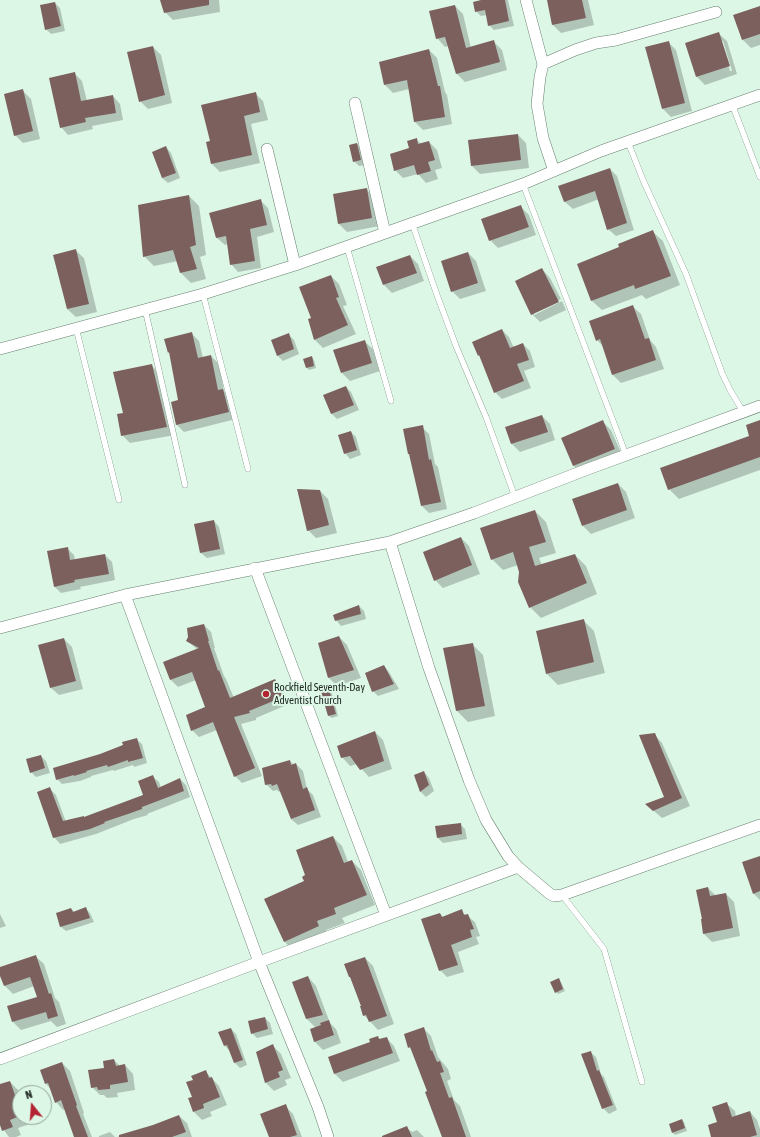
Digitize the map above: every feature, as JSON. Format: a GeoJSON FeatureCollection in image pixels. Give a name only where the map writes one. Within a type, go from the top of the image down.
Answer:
{"type":"FeatureCollection","features":[{"type":"Feature","properties":{"kind":"street"},"geometry":{"type":"LineString","coordinates":[[526,0],[543,64],[537,104],[543,138],[554,171]]}},
{"type":"Feature","properties":{"kind":"street"},"geometry":{"type":"LineString","coordinates":[[543,64],[575,50],[596,43],[616,40],[716,12]]}},
{"type":"Feature","properties":{"kind":"street"},"geometry":{"type":"LineString","coordinates":[[0,349],[203,294],[295,266],[522,184],[601,151],[760,94]]}},
{"type":"Feature","properties":{"kind":"street"},"geometry":{"type":"LineString","coordinates":[[356,102],[385,233]]}},
{"type":"Feature","properties":{"kind":"street"},"geometry":{"type":"LineString","coordinates":[[267,149],[295,266]]}},
{"type":"Feature","properties":{"kind":"street"},"geometry":{"type":"LineString","coordinates":[[0,628],[125,594],[390,542],[516,497],[760,406]]}},
{"type":"Feature","properties":{"kind":"street"},"geometry":{"type":"LineString","coordinates":[[390,542],[429,668],[469,780],[486,820],[500,844],[518,867],[550,894],[554,896],[562,895],[760,825]]}},
{"type":"Feature","properties":{"kind":"street"},"geometry":{"type":"LineString","coordinates":[[255,568],[386,915]]}},
{"type":"Feature","properties":{"kind":"street"},"geometry":{"type":"LineString","coordinates":[[125,594],[259,962],[315,1100],[328,1137]]}},
{"type":"Feature","properties":{"kind":"street"},"geometry":{"type":"LineString","coordinates":[[0,1058],[518,867]]}},
{"type":"Feature","properties":{"kind":"lane"},"geometry":{"type":"LineString","coordinates":[[732,104],[760,177]]}},
{"type":"Feature","properties":{"kind":"lane"},"geometry":{"type":"LineString","coordinates":[[628,142],[643,180],[686,274],[722,373],[730,390],[744,412]]}},
{"type":"Feature","properties":{"kind":"lane"},"geometry":{"type":"LineString","coordinates":[[522,184],[626,455]]}},
{"type":"Feature","properties":{"kind":"lane"},"geometry":{"type":"LineString","coordinates":[[412,223],[439,302],[486,417],[516,497]]}},
{"type":"Feature","properties":{"kind":"lane"},"geometry":{"type":"LineString","coordinates":[[347,247],[391,401]]}},
{"type":"Feature","properties":{"kind":"lane"},"geometry":{"type":"LineString","coordinates":[[203,294],[248,469]]}},
{"type":"Feature","properties":{"kind":"lane"},"geometry":{"type":"LineString","coordinates":[[145,309],[185,484]]}},
{"type":"Feature","properties":{"kind":"lane"},"geometry":{"type":"LineString","coordinates":[[76,328],[118,500]]}},
{"type":"Feature","properties":{"kind":"lane"},"geometry":{"type":"LineString","coordinates":[[562,895],[604,948],[642,1082]]}},
{"type":"Feature","properties":{"kind":"building"},"geometry":{"type":"Polygon","coordinates":[[[160,0],[209,0],[209,5],[164,13],[160,0]]]}},
{"type":"Feature","properties":{"kind":"building"},"geometry":{"type":"Polygon","coordinates":[[[481,0],[505,0],[509,21],[488,26],[485,10],[475,12],[473,2],[481,0]]]}},
{"type":"Feature","properties":{"kind":"building"},"geometry":{"type":"Polygon","coordinates":[[[547,0],[582,0],[586,18],[552,25],[547,0]]]}},
{"type":"Feature","properties":{"kind":"building"},"geometry":{"type":"Polygon","coordinates":[[[55,2],[61,26],[45,30],[40,5],[55,2]]]}},
{"type":"Feature","properties":{"kind":"building"},"geometry":{"type":"Polygon","coordinates":[[[455,5],[466,48],[494,40],[500,62],[456,74],[445,37],[436,39],[429,11],[455,5]]]}},
{"type":"Feature","properties":{"kind":"building"},"geometry":{"type":"Polygon","coordinates":[[[760,6],[760,34],[742,40],[733,15],[760,6]]]}},
{"type":"Feature","properties":{"kind":"building"},"geometry":{"type":"Polygon","coordinates":[[[719,32],[730,66],[696,77],[685,43],[719,32]]]}},
{"type":"Feature","properties":{"kind":"building"},"geometry":{"type":"Polygon","coordinates":[[[669,41],[685,103],[662,109],[645,47],[669,41]]]}},
{"type":"Feature","properties":{"kind":"building"},"geometry":{"type":"Polygon","coordinates":[[[153,46],[165,95],[139,102],[127,52],[153,46]]]}},
{"type":"Feature","properties":{"kind":"building"},"geometry":{"type":"Polygon","coordinates":[[[429,49],[438,86],[440,86],[445,117],[414,122],[407,80],[384,85],[379,62],[429,49]]]}},
{"type":"Feature","properties":{"kind":"building"},"geometry":{"type":"Polygon","coordinates":[[[75,72],[81,101],[113,95],[116,113],[85,118],[86,122],[60,128],[49,78],[75,72]]]}},
{"type":"Feature","properties":{"kind":"building"},"geometry":{"type":"Polygon","coordinates":[[[23,89],[33,131],[14,136],[4,94],[23,89]]]}},
{"type":"Feature","properties":{"kind":"building"},"geometry":{"type":"Polygon","coordinates":[[[256,92],[260,112],[244,116],[252,155],[211,164],[206,142],[210,141],[201,105],[256,92]]]}},
{"type":"Feature","properties":{"kind":"building"},"geometry":{"type":"Polygon","coordinates":[[[518,134],[521,160],[471,166],[468,140],[518,134]]]}},
{"type":"Feature","properties":{"kind":"building"},"geometry":{"type":"Polygon","coordinates":[[[417,138],[418,144],[429,141],[435,160],[428,162],[431,171],[417,175],[414,165],[394,171],[390,154],[409,148],[407,141],[417,138]]]}},
{"type":"Feature","properties":{"kind":"building"},"geometry":{"type":"Polygon","coordinates":[[[357,143],[361,160],[353,162],[349,145],[357,143]]]}},
{"type":"Feature","properties":{"kind":"building"},"geometry":{"type":"Polygon","coordinates":[[[166,146],[176,173],[162,178],[152,152],[166,146]]]}},
{"type":"Feature","properties":{"kind":"building"},"geometry":{"type":"Polygon","coordinates":[[[610,168],[627,223],[607,230],[595,191],[564,202],[558,186],[610,168]]]}},
{"type":"Feature","properties":{"kind":"building"},"geometry":{"type":"Polygon","coordinates":[[[367,188],[372,218],[338,224],[333,194],[367,188]]]}},
{"type":"Feature","properties":{"kind":"building"},"geometry":{"type":"Polygon","coordinates":[[[189,195],[196,245],[190,247],[197,269],[180,273],[173,250],[143,257],[138,205],[189,195]]]}},
{"type":"Feature","properties":{"kind":"building"},"geometry":{"type":"Polygon","coordinates":[[[261,199],[267,225],[250,229],[255,261],[230,265],[226,236],[216,238],[209,213],[261,199]]]}},
{"type":"Feature","properties":{"kind":"building"},"geometry":{"type":"Polygon","coordinates":[[[521,205],[529,227],[489,241],[481,219],[521,205]]]}},
{"type":"Feature","properties":{"kind":"building"},"geometry":{"type":"Polygon","coordinates":[[[653,230],[671,276],[635,289],[634,285],[591,301],[577,264],[619,247],[618,244],[653,230]]]}},
{"type":"Feature","properties":{"kind":"building"},"geometry":{"type":"Polygon","coordinates":[[[76,249],[89,304],[67,309],[53,255],[76,249]]]}},
{"type":"Feature","properties":{"kind":"building"},"geometry":{"type":"Polygon","coordinates":[[[468,252],[478,283],[451,292],[441,261],[468,252]]]}},
{"type":"Feature","properties":{"kind":"building"},"geometry":{"type":"Polygon","coordinates":[[[410,255],[417,273],[383,285],[376,267],[410,255]]]}},
{"type":"Feature","properties":{"kind":"building"},"geometry":{"type":"Polygon","coordinates":[[[542,268],[559,302],[531,315],[515,281],[542,268]]]}},
{"type":"Feature","properties":{"kind":"building"},"geometry":{"type":"Polygon","coordinates":[[[331,275],[339,297],[336,298],[348,325],[314,340],[308,319],[311,318],[299,287],[331,275]]]}},
{"type":"Feature","properties":{"kind":"building"},"geometry":{"type":"Polygon","coordinates":[[[633,305],[645,339],[649,338],[656,360],[612,375],[600,339],[596,341],[589,321],[633,305]]]}},
{"type":"Feature","properties":{"kind":"building"},"geometry":{"type":"Polygon","coordinates":[[[502,329],[510,348],[523,343],[529,360],[517,364],[524,381],[494,393],[479,355],[478,356],[472,342],[502,329]]]}},
{"type":"Feature","properties":{"kind":"building"},"geometry":{"type":"Polygon","coordinates":[[[192,332],[198,358],[211,355],[218,390],[223,389],[229,412],[176,425],[171,402],[178,400],[169,352],[168,353],[164,339],[192,332]]]}},
{"type":"Feature","properties":{"kind":"building"},"geometry":{"type":"Polygon","coordinates":[[[289,333],[294,349],[277,356],[271,340],[289,333]]]}},
{"type":"Feature","properties":{"kind":"building"},"geometry":{"type":"Polygon","coordinates":[[[365,340],[372,363],[341,373],[333,350],[365,340]]]}},
{"type":"Feature","properties":{"kind":"building"},"geometry":{"type":"Polygon","coordinates":[[[312,356],[314,366],[306,368],[303,359],[312,356]]]}},
{"type":"Feature","properties":{"kind":"building"},"geometry":{"type":"Polygon","coordinates":[[[152,364],[167,427],[121,436],[117,414],[123,413],[113,372],[152,364]]]}},
{"type":"Feature","properties":{"kind":"building"},"geometry":{"type":"Polygon","coordinates":[[[346,386],[354,405],[331,414],[323,395],[346,386]]]}},
{"type":"Feature","properties":{"kind":"building"},"geometry":{"type":"Polygon","coordinates":[[[542,415],[548,432],[511,444],[505,427],[542,415]]]}},
{"type":"Feature","properties":{"kind":"building"},"geometry":{"type":"Polygon","coordinates":[[[603,420],[615,449],[573,466],[561,438],[603,420]]]}},
{"type":"Feature","properties":{"kind":"building"},"geometry":{"type":"Polygon","coordinates":[[[760,420],[760,457],[668,490],[660,468],[749,436],[746,425],[760,420]]]}},
{"type":"Feature","properties":{"kind":"building"},"geometry":{"type":"Polygon","coordinates":[[[423,425],[429,460],[431,459],[441,502],[421,506],[403,429],[423,425]]]}},
{"type":"Feature","properties":{"kind":"building"},"geometry":{"type":"Polygon","coordinates":[[[351,431],[357,450],[344,454],[338,435],[351,431]]]}},
{"type":"Feature","properties":{"kind":"building"},"geometry":{"type":"Polygon","coordinates":[[[618,483],[627,510],[582,526],[572,499],[618,483]]]}},
{"type":"Feature","properties":{"kind":"building"},"geometry":{"type":"Polygon","coordinates":[[[297,489],[320,490],[329,525],[307,531],[297,489]]]}},
{"type":"Feature","properties":{"kind":"building"},"geometry":{"type":"Polygon","coordinates":[[[535,510],[546,542],[529,547],[535,566],[575,554],[587,583],[529,608],[518,582],[519,572],[513,552],[491,560],[480,528],[535,510]]]}},
{"type":"Feature","properties":{"kind":"building"},"geometry":{"type":"Polygon","coordinates":[[[214,520],[220,549],[200,553],[194,524],[214,520]]]}},
{"type":"Feature","properties":{"kind":"building"},"geometry":{"type":"Polygon","coordinates":[[[461,537],[472,565],[434,581],[423,552],[461,537]]]}},
{"type":"Feature","properties":{"kind":"building"},"geometry":{"type":"Polygon","coordinates":[[[68,547],[70,560],[105,554],[109,574],[74,580],[75,582],[54,587],[47,551],[68,547]]]}},
{"type":"Feature","properties":{"kind":"building"},"geometry":{"type":"Polygon","coordinates":[[[359,605],[361,614],[335,621],[333,615],[359,605]]]}},
{"type":"Feature","properties":{"kind":"building"},"geometry":{"type":"Polygon","coordinates":[[[584,619],[594,662],[546,674],[536,631],[584,619]]]}},
{"type":"Feature","properties":{"kind":"building"},"geometry":{"type":"Polygon","coordinates":[[[204,624],[218,671],[219,670],[230,698],[275,679],[283,697],[249,711],[250,713],[234,717],[255,768],[234,777],[213,722],[191,731],[186,715],[205,707],[192,672],[170,680],[163,662],[199,648],[186,641],[188,637],[187,628],[204,624]]]}},
{"type":"Feature","properties":{"kind":"building"},"geometry":{"type":"Polygon","coordinates":[[[339,636],[354,670],[328,678],[318,643],[339,636]]]}},
{"type":"Feature","properties":{"kind":"building"},"geometry":{"type":"Polygon","coordinates":[[[64,638],[76,681],[50,688],[38,645],[64,638]]]}},
{"type":"Feature","properties":{"kind":"building"},"geometry":{"type":"Polygon","coordinates":[[[473,643],[485,706],[456,711],[443,648],[473,643]]]}},
{"type":"Feature","properties":{"kind":"building"},"geometry":{"type":"Polygon","coordinates":[[[384,665],[394,684],[372,692],[365,673],[384,665]]]}},
{"type":"Feature","properties":{"kind":"building"},"geometry":{"type":"Polygon","coordinates":[[[328,686],[336,714],[328,716],[320,689],[328,686]]]}},
{"type":"Feature","properties":{"kind":"building"},"geometry":{"type":"Polygon","coordinates":[[[375,731],[384,761],[360,770],[350,756],[341,758],[337,746],[375,731]]]}},
{"type":"Feature","properties":{"kind":"building"},"geometry":{"type":"Polygon","coordinates":[[[655,733],[682,798],[653,811],[645,804],[664,797],[639,735],[655,733]]]}},
{"type":"Feature","properties":{"kind":"building"},"geometry":{"type":"Polygon","coordinates":[[[137,738],[143,758],[128,762],[128,760],[108,767],[107,765],[74,776],[56,780],[53,768],[100,754],[123,745],[122,742],[137,738]]]}},
{"type":"Feature","properties":{"kind":"building"},"geometry":{"type":"Polygon","coordinates":[[[41,755],[45,768],[30,773],[26,759],[41,755]]]}},
{"type":"Feature","properties":{"kind":"building"},"geometry":{"type":"Polygon","coordinates":[[[290,760],[291,765],[296,763],[303,789],[307,787],[315,810],[291,819],[277,784],[272,786],[271,784],[265,785],[262,768],[290,760]]]}},
{"type":"Feature","properties":{"kind":"building"},"geometry":{"type":"Polygon","coordinates":[[[424,771],[429,785],[420,792],[414,775],[424,771]]]}},
{"type":"Feature","properties":{"kind":"building"},"geometry":{"type":"Polygon","coordinates":[[[153,775],[158,788],[180,778],[184,791],[142,807],[142,809],[104,822],[105,823],[90,829],[53,838],[37,792],[50,787],[63,821],[84,817],[143,795],[138,781],[153,775]]]}},
{"type":"Feature","properties":{"kind":"building"},"geometry":{"type":"Polygon","coordinates":[[[461,823],[462,834],[437,838],[435,826],[461,823]]]}},
{"type":"Feature","properties":{"kind":"building"},"geometry":{"type":"Polygon","coordinates":[[[333,836],[344,863],[352,860],[367,895],[334,908],[336,914],[317,921],[319,926],[284,942],[264,899],[304,881],[302,877],[305,875],[296,850],[333,836]]]}},
{"type":"Feature","properties":{"kind":"building"},"geometry":{"type":"Polygon","coordinates":[[[760,856],[760,891],[753,894],[742,862],[760,856]]]}},
{"type":"Feature","properties":{"kind":"building"},"geometry":{"type":"Polygon","coordinates":[[[708,887],[710,896],[726,893],[733,928],[703,934],[702,919],[696,890],[708,887]]]}},
{"type":"Feature","properties":{"kind":"building"},"geometry":{"type":"Polygon","coordinates":[[[86,907],[90,918],[60,927],[56,913],[71,908],[73,912],[86,907]]]}},
{"type":"Feature","properties":{"kind":"building"},"geometry":{"type":"Polygon","coordinates":[[[462,909],[464,915],[468,914],[474,929],[470,930],[472,937],[451,945],[458,965],[439,971],[421,919],[440,913],[442,917],[462,909]]]}},
{"type":"Feature","properties":{"kind":"building"},"geometry":{"type":"Polygon","coordinates":[[[36,955],[49,994],[51,993],[58,1016],[48,1019],[46,1012],[12,1022],[7,1006],[37,997],[30,977],[4,986],[0,976],[0,967],[36,955]]]}},
{"type":"Feature","properties":{"kind":"building"},"geometry":{"type":"Polygon","coordinates":[[[365,957],[387,1016],[369,1022],[366,1015],[363,1016],[361,1006],[344,964],[365,957]]]}},
{"type":"Feature","properties":{"kind":"building"},"geometry":{"type":"Polygon","coordinates":[[[308,976],[323,1015],[306,1019],[292,982],[308,976]]]}},
{"type":"Feature","properties":{"kind":"building"},"geometry":{"type":"Polygon","coordinates":[[[559,978],[563,989],[555,993],[550,982],[559,978]]]}},
{"type":"Feature","properties":{"kind":"building"},"geometry":{"type":"Polygon","coordinates":[[[265,1017],[268,1029],[251,1034],[248,1021],[265,1017]]]}},
{"type":"Feature","properties":{"kind":"building"},"geometry":{"type":"Polygon","coordinates":[[[329,1020],[334,1035],[314,1042],[310,1029],[329,1020]]]}},
{"type":"Feature","properties":{"kind":"building"},"geometry":{"type":"Polygon","coordinates":[[[424,1027],[431,1051],[432,1050],[437,1062],[440,1061],[444,1072],[440,1073],[449,1098],[452,1097],[466,1137],[442,1137],[437,1124],[425,1092],[427,1091],[410,1047],[408,1048],[404,1034],[424,1027]]]}},
{"type":"Feature","properties":{"kind":"building"},"geometry":{"type":"Polygon","coordinates":[[[231,1028],[243,1060],[234,1063],[227,1045],[224,1046],[218,1032],[231,1028]]]}},
{"type":"Feature","properties":{"kind":"building"},"geometry":{"type":"Polygon","coordinates":[[[378,1036],[379,1039],[387,1037],[393,1053],[334,1074],[328,1057],[370,1042],[369,1039],[378,1036]]]}},
{"type":"Feature","properties":{"kind":"building"},"geometry":{"type":"Polygon","coordinates":[[[273,1044],[283,1070],[278,1072],[280,1077],[265,1083],[256,1052],[273,1044]]]}},
{"type":"Feature","properties":{"kind":"building"},"geometry":{"type":"Polygon","coordinates":[[[591,1051],[597,1071],[599,1070],[613,1105],[602,1109],[581,1054],[591,1051]]]}},
{"type":"Feature","properties":{"kind":"building"},"geometry":{"type":"Polygon","coordinates":[[[114,1059],[116,1066],[125,1064],[128,1082],[110,1085],[110,1089],[98,1090],[97,1087],[91,1088],[88,1070],[104,1068],[103,1061],[114,1059]]]}},
{"type":"Feature","properties":{"kind":"building"},"geometry":{"type":"Polygon","coordinates":[[[62,1062],[88,1137],[74,1137],[61,1100],[55,1103],[52,1094],[52,1085],[49,1085],[48,1083],[45,1084],[40,1070],[62,1062]]]}},
{"type":"Feature","properties":{"kind":"building"},"geometry":{"type":"Polygon","coordinates":[[[206,1070],[209,1078],[212,1077],[220,1097],[203,1104],[204,1108],[193,1112],[188,1098],[192,1097],[186,1082],[193,1080],[191,1076],[206,1070]]]}},
{"type":"Feature","properties":{"kind":"building"},"geometry":{"type":"Polygon","coordinates":[[[10,1081],[12,1087],[12,1119],[10,1120],[13,1127],[2,1131],[0,1125],[0,1084],[10,1081]]]}},
{"type":"Feature","properties":{"kind":"building"},"geometry":{"type":"Polygon","coordinates":[[[727,1102],[732,1117],[750,1111],[757,1135],[750,1137],[711,1137],[708,1125],[717,1122],[712,1107],[727,1102]]]}},
{"type":"Feature","properties":{"kind":"building"},"geometry":{"type":"Polygon","coordinates":[[[286,1104],[297,1135],[290,1137],[269,1137],[260,1114],[286,1104]]]}},
{"type":"Feature","properties":{"kind":"building"},"geometry":{"type":"Polygon","coordinates":[[[179,1115],[186,1132],[172,1137],[119,1137],[119,1135],[153,1125],[179,1115]]]}},
{"type":"Feature","properties":{"kind":"building"},"geometry":{"type":"Polygon","coordinates":[[[682,1119],[685,1128],[672,1133],[669,1124],[682,1119]]]}},
{"type":"Feature","properties":{"kind":"building"},"geometry":{"type":"Polygon","coordinates":[[[407,1126],[412,1137],[382,1137],[382,1136],[407,1126]]]}},
{"type":"Feature","properties":{"kind":"place","name":"Rockfield Seventh-Day Adventist Church"},"geometry":{"type":"Point","coordinates":[266,694]}}]}
